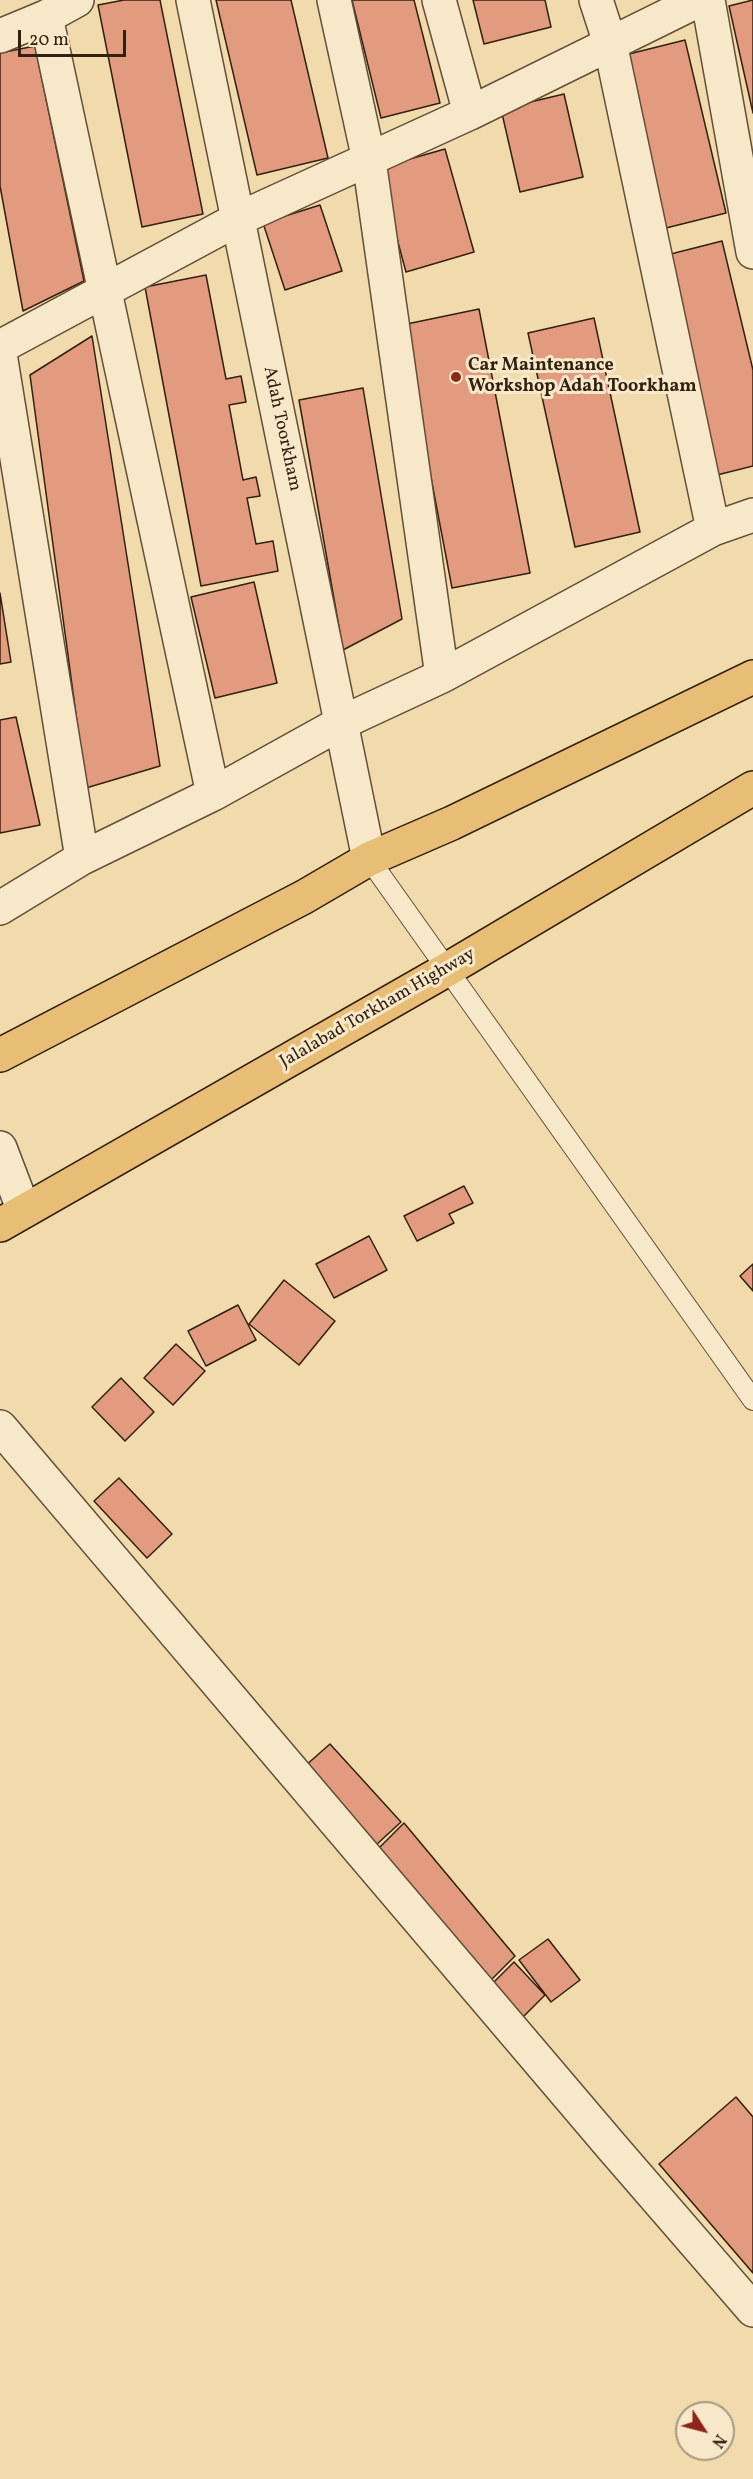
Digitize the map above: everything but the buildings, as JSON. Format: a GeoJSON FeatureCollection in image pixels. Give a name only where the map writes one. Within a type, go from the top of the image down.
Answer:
{"type":"FeatureCollection","features":[{"type":"Feature","properties":{"kind":"highway"},"geometry":{"type":"LineString","coordinates":[[0,1055],[304,897],[369,859],[452,823],[753,677]]}},
{"type":"Feature","properties":{"kind":"highway","name":"Jalalabad Torkham Highway"},"geometry":{"type":"LineString","coordinates":[[12,1218],[448,969],[753,788]]}},
{"type":"Feature","properties":{"kind":"street"},"geometry":{"type":"LineString","coordinates":[[0,36],[46,17],[77,0]]}},
{"type":"Feature","properties":{"kind":"street","name":"Adah Toorkham"},"geometry":{"type":"LineString","coordinates":[[193,0],[369,859]]}},
{"type":"Feature","properties":{"kind":"street"},"geometry":{"type":"LineString","coordinates":[[334,0],[369,160],[442,676]]}},
{"type":"Feature","properties":{"kind":"street"},"geometry":{"type":"LineString","coordinates":[[439,0],[470,113]]}},
{"type":"Feature","properties":{"kind":"street"},"geometry":{"type":"LineString","coordinates":[[596,0],[610,43],[713,529]]}},
{"type":"Feature","properties":{"kind":"street"},"geometry":{"type":"LineString","coordinates":[[0,347],[238,219],[470,113],[699,0]]}},
{"type":"Feature","properties":{"kind":"street"},"geometry":{"type":"LineString","coordinates":[[708,0],[753,252]]}},
{"type":"Feature","properties":{"kind":"street"},"geometry":{"type":"LineString","coordinates":[[46,17],[213,795]]}},
{"type":"Feature","properties":{"kind":"street"},"geometry":{"type":"LineString","coordinates":[[0,354],[82,858]]}},
{"type":"Feature","properties":{"kind":"street"},"geometry":{"type":"LineString","coordinates":[[0,908],[82,858],[213,795],[341,723],[442,676],[713,529],[753,514]]}},
{"type":"Feature","properties":{"kind":"street"},"geometry":{"type":"LineString","coordinates":[[0,1148],[12,1218]]}},
{"type":"Feature","properties":{"kind":"street"},"geometry":{"type":"LineString","coordinates":[[0,1427],[753,2310]]}},
{"type":"Feature","properties":{"kind":"lane"},"geometry":{"type":"LineString","coordinates":[[369,859],[753,1400]]}},
{"type":"Feature","properties":{"kind":"place","name":"Car Maintenance Workshop Adah Toorkham"},"geometry":{"type":"Point","coordinates":[456,377]}}]}
